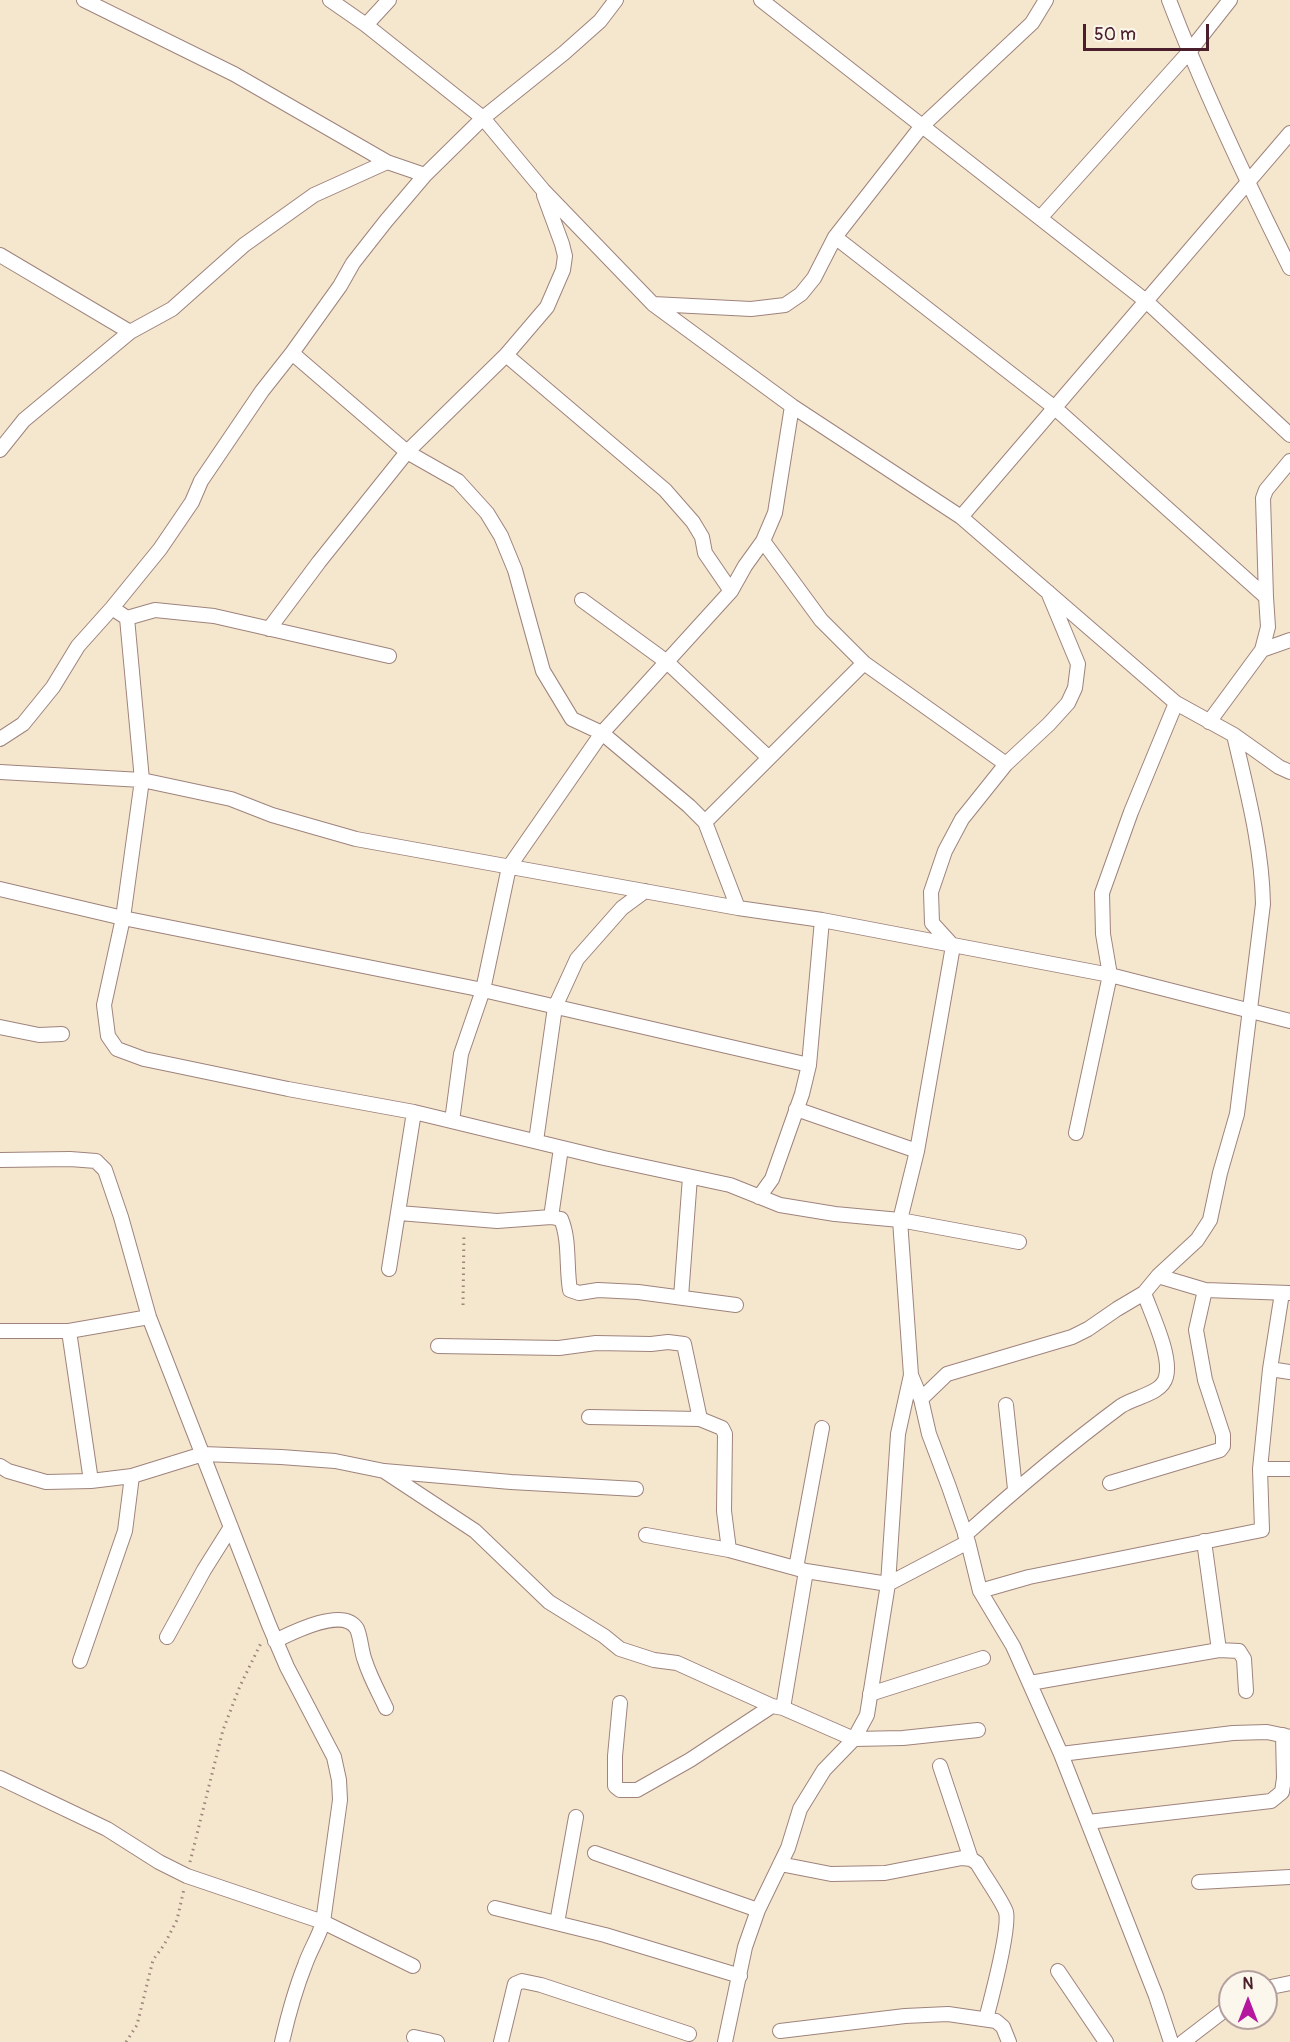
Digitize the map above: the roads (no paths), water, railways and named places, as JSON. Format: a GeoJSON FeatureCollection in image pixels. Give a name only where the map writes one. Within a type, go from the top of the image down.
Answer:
{"type":"FeatureCollection","features":[{"type":"Feature","properties":{"kind":"street"},"geometry":{"type":"LineString","coordinates":[[84,0],[234,74],[387,162],[425,175]]}},
{"type":"Feature","properties":{"kind":"street"},"geometry":{"type":"LineString","coordinates":[[330,0],[366,25],[483,118],[543,190],[653,304],[792,406],[961,517],[1176,703],[1234,735],[1279,767],[1290,772]]}},
{"type":"Feature","properties":{"kind":"street"},"geometry":{"type":"LineString","coordinates":[[366,25],[389,0]]}},
{"type":"Feature","properties":{"kind":"street"},"geometry":{"type":"LineString","coordinates":[[0,739],[23,724],[53,687],[78,646],[160,549],[192,501],[201,481],[222,449],[386,221],[425,175],[483,118],[600,21],[615,0]]}},
{"type":"Feature","properties":{"kind":"street"},"geometry":{"type":"LineString","coordinates":[[761,0],[1146,301],[1290,435]]}},
{"type":"Feature","properties":{"kind":"street"},"geometry":{"type":"LineString","coordinates":[[653,304],[751,309],[785,305],[801,294],[814,278],[835,237],[921,127],[1032,23],[1046,0]]}},
{"type":"Feature","properties":{"kind":"street"},"geometry":{"type":"LineString","coordinates":[[1169,0],[1189,52],[1247,183],[1290,268]]}},
{"type":"Feature","properties":{"kind":"street"},"geometry":{"type":"LineString","coordinates":[[1041,217],[1189,52],[1230,0]]}},
{"type":"Feature","properties":{"kind":"street"},"geometry":{"type":"LineString","coordinates":[[961,517],[1290,132]]}},
{"type":"Feature","properties":{"kind":"street"},"geometry":{"type":"LineString","coordinates":[[0,450],[24,420],[130,332],[172,309],[244,245],[314,195],[387,162]]}},
{"type":"Feature","properties":{"kind":"street"},"geometry":{"type":"LineString","coordinates":[[268,629],[407,452],[506,355],[547,307],[563,270],[565,256],[543,190]]}},
{"type":"Feature","properties":{"kind":"street"},"geometry":{"type":"LineString","coordinates":[[835,237],[1055,408],[1266,597]]}},
{"type":"Feature","properties":{"kind":"street"},"geometry":{"type":"LineString","coordinates":[[0,255],[130,332]]}},
{"type":"Feature","properties":{"kind":"street"},"geometry":{"type":"LineString","coordinates":[[292,353],[407,452],[458,481],[487,513],[501,536],[515,570],[543,671],[572,719],[602,733],[705,822],[738,908]]}},
{"type":"Feature","properties":{"kind":"street"},"geometry":{"type":"LineString","coordinates":[[506,355],[665,490],[693,522],[702,537],[705,553],[731,591]]}},
{"type":"Feature","properties":{"kind":"street"},"geometry":{"type":"LineString","coordinates":[[452,1121],[461,1054],[483,990],[509,867],[602,733],[731,591],[763,541],[775,513],[792,406]]}},
{"type":"Feature","properties":{"kind":"street"},"geometry":{"type":"LineString","coordinates":[[1209,722],[1262,650],[1268,627],[1263,498],[1266,489],[1290,461]]}},
{"type":"Feature","properties":{"kind":"street"},"geometry":{"type":"LineString","coordinates":[[763,541],[821,620],[864,663],[1006,764]]}},
{"type":"Feature","properties":{"kind":"street"},"geometry":{"type":"LineString","coordinates":[[953,946],[932,923],[931,892],[945,851],[962,819],[1006,764],[1068,703],[1075,688],[1078,664],[1048,592]]}},
{"type":"Feature","properties":{"kind":"street"},"geometry":{"type":"LineString","coordinates":[[582,600],[668,662],[769,758]]}},
{"type":"Feature","properties":{"kind":"street"},"geometry":{"type":"LineString","coordinates":[[112,608],[127,618]]}},
{"type":"Feature","properties":{"kind":"street"},"geometry":{"type":"LineString","coordinates":[[127,618],[155,609],[214,616],[389,656]]}},
{"type":"Feature","properties":{"kind":"street"},"geometry":{"type":"LineString","coordinates":[[127,618],[142,780],[123,918],[104,1005],[108,1036],[117,1049],[144,1059],[414,1112],[561,1148],[730,1185],[780,1205],[900,1220],[1019,1242]]}},
{"type":"Feature","properties":{"kind":"street"},"geometry":{"type":"LineString","coordinates":[[1262,650],[1290,640]]}},
{"type":"Feature","properties":{"kind":"street"},"geometry":{"type":"LineString","coordinates":[[705,822],[864,663]]}},
{"type":"Feature","properties":{"kind":"street"},"geometry":{"type":"LineString","coordinates":[[1076,1133],[1110,975],[1103,934],[1102,893],[1131,812],[1176,703]]}},
{"type":"Feature","properties":{"kind":"street"},"geometry":{"type":"LineString","coordinates":[[921,1400],[947,1374],[1072,1337],[1144,1293],[1158,1276],[1197,1240],[1210,1220],[1220,1173],[1237,1114],[1263,904],[1262,881],[1250,801],[1234,735]]}},
{"type":"Feature","properties":{"kind":"street"},"geometry":{"type":"LineString","coordinates":[[0,772],[142,780],[231,799],[272,815],[356,839],[738,908],[822,920],[1110,975],[1290,1021]]}},
{"type":"Feature","properties":{"kind":"street"},"geometry":{"type":"LineString","coordinates":[[0,889],[123,918],[483,990],[809,1065]]}},
{"type":"Feature","properties":{"kind":"street"},"geometry":{"type":"LineString","coordinates":[[536,1141],[555,1007],[578,959],[622,908],[645,891]]}},
{"type":"Feature","properties":{"kind":"street"},"geometry":{"type":"LineString","coordinates":[[759,1197],[772,1179],[809,1065],[822,920]]}},
{"type":"Feature","properties":{"kind":"street"},"geometry":{"type":"LineString","coordinates":[[725,2042],[745,1947],[758,1910],[788,1848],[800,1809],[824,1770],[854,1739],[867,1715],[888,1584],[898,1434],[911,1375],[900,1220],[917,1150],[953,946]]}},
{"type":"Feature","properties":{"kind":"street"},"geometry":{"type":"LineString","coordinates":[[0,1027],[39,1035],[62,1034]]}},
{"type":"Feature","properties":{"kind":"street"},"geometry":{"type":"LineString","coordinates":[[796,1109],[917,1150]]}},
{"type":"Feature","properties":{"kind":"street"},"geometry":{"type":"LineString","coordinates":[[389,1269],[414,1112]]}},
{"type":"Feature","properties":{"kind":"street"},"geometry":{"type":"LineString","coordinates":[[551,1217],[561,1148]]}},
{"type":"Feature","properties":{"kind":"street"},"geometry":{"type":"LineString","coordinates":[[0,1160],[96,1161],[105,1170],[121,1217],[149,1317],[268,1625],[334,1758],[339,1780],[340,1800],[323,1922],[320,1935],[313,1944],[304,1966],[282,2042]]}},
{"type":"Feature","properties":{"kind":"street"},"geometry":{"type":"LineString","coordinates":[[681,1297],[690,1176]]}},
{"type":"Feature","properties":{"kind":"street"},"geometry":{"type":"LineString","coordinates":[[399,1213],[497,1221],[551,1217],[561,1220],[565,1230],[570,1290],[579,1293],[598,1290],[628,1291],[736,1305]]}},
{"type":"Feature","properties":{"kind":"street"},"geometry":{"type":"LineString","coordinates":[[980,1591],[1029,1577],[1256,1532],[1264,1528],[1260,1469],[1270,1369],[1286,1293],[1205,1290],[1158,1276]]}},
{"type":"Feature","properties":{"kind":"street"},"geometry":{"type":"LineString","coordinates":[[1110,1484],[1220,1450],[1223,1446],[1223,1435],[1205,1380],[1196,1330],[1205,1290]]}},
{"type":"Feature","properties":{"kind":"street"},"geometry":{"type":"LineString","coordinates":[[646,1535],[729,1550],[801,1569],[888,1584],[966,1539],[1015,1489],[1124,1404],[1152,1392],[1163,1383],[1167,1376],[1164,1347],[1144,1293]]}},
{"type":"Feature","properties":{"kind":"street"},"geometry":{"type":"LineString","coordinates":[[0,1331],[69,1331],[149,1317]]}},
{"type":"Feature","properties":{"kind":"street"},"geometry":{"type":"LineString","coordinates":[[69,1331],[91,1481]]}},
{"type":"Feature","properties":{"kind":"street"},"geometry":{"type":"LineString","coordinates":[[438,1346],[559,1348],[596,1343],[668,1342],[684,1344],[700,1419]]}},
{"type":"Feature","properties":{"kind":"street"},"geometry":{"type":"LineString","coordinates":[[1270,1369],[1290,1372]]}},
{"type":"Feature","properties":{"kind":"street"},"geometry":{"type":"LineString","coordinates":[[911,1375],[966,1539],[980,1591],[1013,1646],[1061,1754],[1156,1995],[1171,2042]]}},
{"type":"Feature","properties":{"kind":"street"},"geometry":{"type":"LineString","coordinates":[[1006,1405],[1015,1489]]}},
{"type":"Feature","properties":{"kind":"street"},"geometry":{"type":"LineString","coordinates":[[589,1417],[700,1419],[722,1428],[724,1434],[724,1511],[729,1550]]}},
{"type":"Feature","properties":{"kind":"street"},"geometry":{"type":"LineString","coordinates":[[620,1702],[615,1786],[620,1790],[637,1790],[778,1707],[822,1428]]}},
{"type":"Feature","properties":{"kind":"street"},"geometry":{"type":"LineString","coordinates":[[0,1466],[8,1471],[46,1482],[91,1481],[132,1476],[203,1454],[335,1461],[384,1471],[521,1483],[636,1489]]}},
{"type":"Feature","properties":{"kind":"street"},"geometry":{"type":"LineString","coordinates":[[1260,1469],[1290,1468]]}},
{"type":"Feature","properties":{"kind":"street"},"geometry":{"type":"LineString","coordinates":[[384,1471],[475,1531],[549,1602],[604,1636],[620,1649],[654,1660],[677,1663],[854,1739],[903,1738],[978,1730]]}},
{"type":"Feature","properties":{"kind":"street"},"geometry":{"type":"LineString","coordinates":[[80,1661],[125,1532],[132,1476]]}},
{"type":"Feature","properties":{"kind":"street"},"geometry":{"type":"LineString","coordinates":[[167,1637],[231,1527]]}},
{"type":"Feature","properties":{"kind":"street"},"geometry":{"type":"LineString","coordinates":[[1204,1541],[1219,1650]]}},
{"type":"Feature","properties":{"kind":"street"},"geometry":{"type":"LineString","coordinates":[[275,1641],[300,1628],[342,1618],[350,1622],[356,1628],[365,1662],[386,1708]]}},
{"type":"Feature","properties":{"kind":"street"},"geometry":{"type":"LineString","coordinates":[[1030,1683],[1219,1650],[1239,1652],[1244,1659],[1246,1690]]}},
{"type":"Feature","properties":{"kind":"street"},"geometry":{"type":"LineString","coordinates":[[870,1694],[983,1658]]}},
{"type":"Feature","properties":{"kind":"street"},"geometry":{"type":"LineString","coordinates":[[1061,1754],[1233,1733],[1267,1732],[1286,1736],[1282,1792],[1271,1801],[1088,1822]]}},
{"type":"Feature","properties":{"kind":"street"},"geometry":{"type":"LineString","coordinates":[[940,1766],[971,1859]]}},
{"type":"Feature","properties":{"kind":"street"},"geometry":{"type":"LineString","coordinates":[[0,1778],[107,1829],[159,1862],[187,1876],[323,1922],[413,1966]]}},
{"type":"Feature","properties":{"kind":"street"},"geometry":{"type":"LineString","coordinates":[[557,1923],[576,1818]]}},
{"type":"Feature","properties":{"kind":"street"},"geometry":{"type":"LineString","coordinates":[[595,1854],[758,1910]]}},
{"type":"Feature","properties":{"kind":"street"},"geometry":{"type":"LineString","coordinates":[[780,1864],[831,1874],[885,1873],[962,1858],[971,1859],[977,1863],[1006,1912],[1006,1927],[986,2019]]}},
{"type":"Feature","properties":{"kind":"street"},"geometry":{"type":"LineString","coordinates":[[1199,1882],[1290,1877]]}},
{"type":"Feature","properties":{"kind":"street"},"geometry":{"type":"LineString","coordinates":[[495,1908],[605,1935],[740,1976]]}},
{"type":"Feature","properties":{"kind":"street"},"geometry":{"type":"LineString","coordinates":[[1059,1971],[1106,2042]]}},
{"type":"Feature","properties":{"kind":"street"},"geometry":{"type":"LineString","coordinates":[[501,2042],[515,1984],[522,1981],[541,1985],[689,2034]]}},
{"type":"Feature","properties":{"kind":"street"},"geometry":{"type":"LineString","coordinates":[[780,2031],[905,2016],[948,2014],[996,2021],[1003,2027],[1010,2042]]}},
{"type":"Feature","properties":{"kind":"street"},"geometry":{"type":"LineString","coordinates":[[1184,2042],[1218,2015]]}},
{"type":"Feature","properties":{"kind":"street"},"geometry":{"type":"LineString","coordinates":[[414,2037],[437,2042]]}}]}
